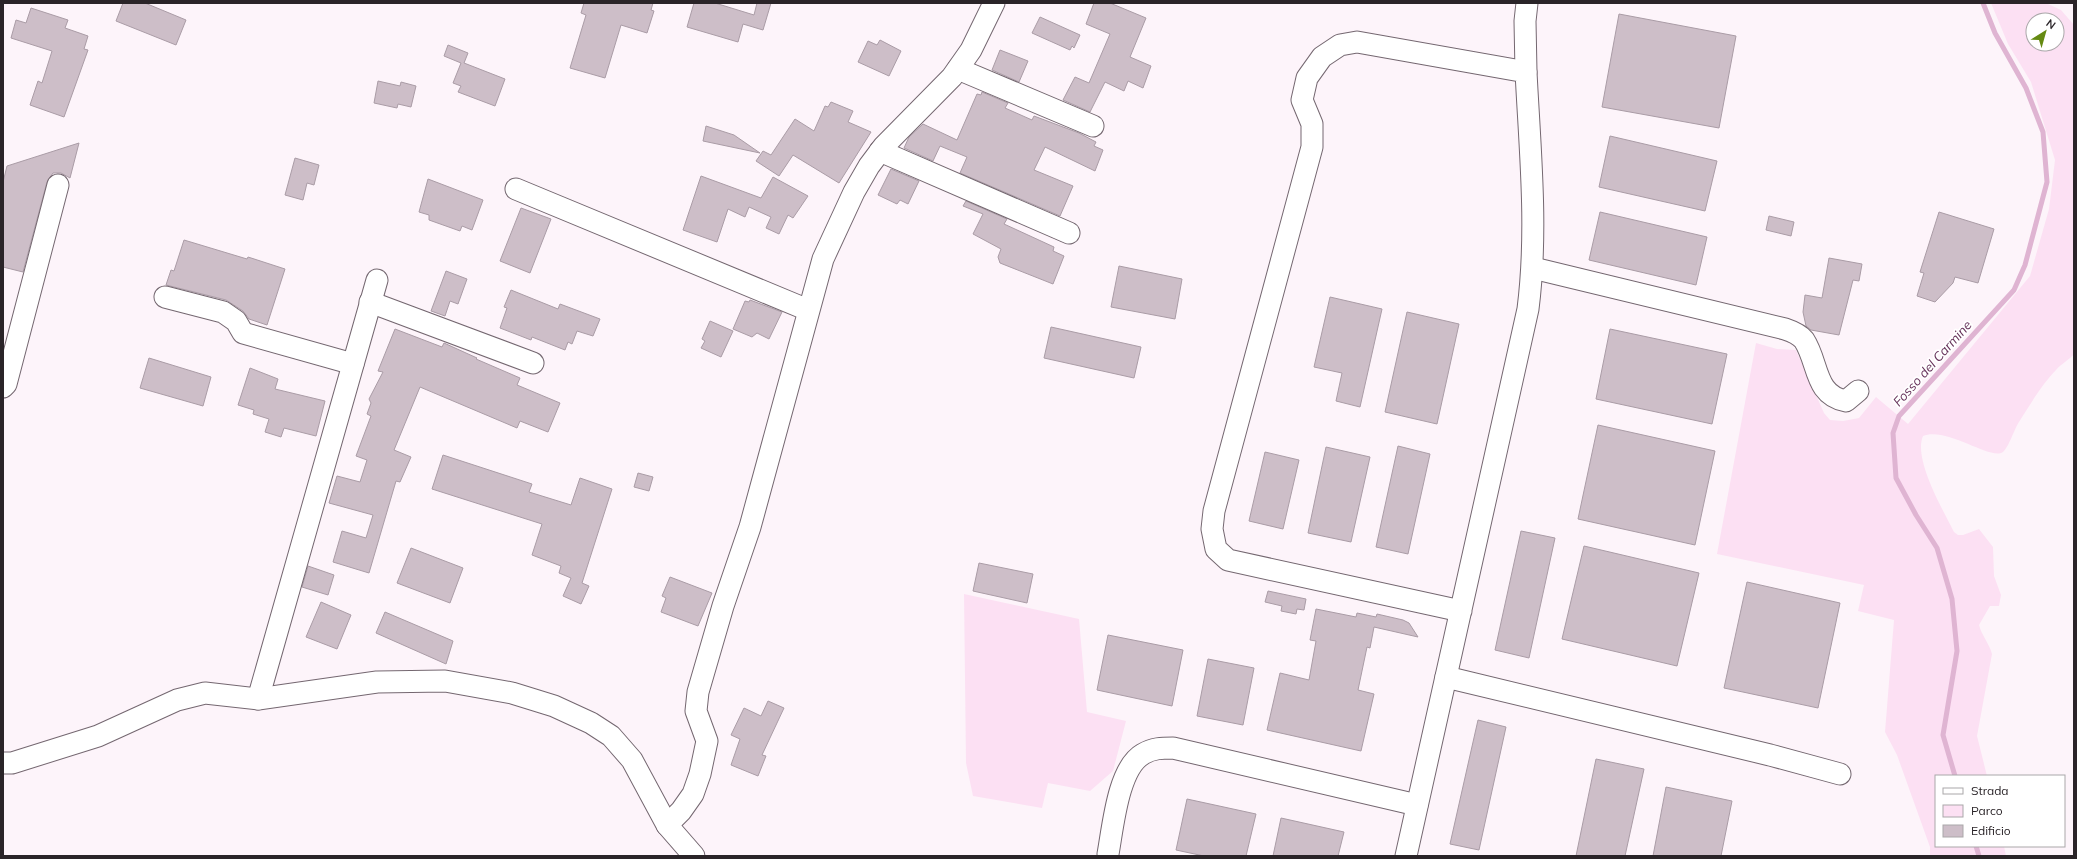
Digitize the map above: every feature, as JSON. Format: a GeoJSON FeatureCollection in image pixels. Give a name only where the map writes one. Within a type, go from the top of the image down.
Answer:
{"type":"FeatureCollection","features":[{"type":"Feature","properties":{"kind":"street"},"geometry":{"type":"LineString","coordinates":[[667,825],[681,811],[693,794],[700,774],[707,741],[696,711],[698,692],[723,606],[750,527],[808,310],[823,260],[848,206],[869,166],[880,151],[952,77],[970,50],[994,3]]}},
{"type":"Feature","properties":{"kind":"street"},"geometry":{"type":"LineString","coordinates":[[1406,856],[1528,309],[1533,268],[1534,215],[1526,72],[1525,20],[1527,3]]}},
{"type":"Feature","properties":{"kind":"street"},"geometry":{"type":"LineString","coordinates":[[1461,611],[1228,560],[1216,549],[1212,529],[1214,511],[1312,147],[1312,124],[1302,100],[1307,78],[1322,57],[1340,45],[1357,42],[1526,72]]}},
{"type":"Feature","properties":{"kind":"street"},"geometry":{"type":"LineString","coordinates":[[958,69],[1093,126]]}},
{"type":"Feature","properties":{"kind":"street"},"geometry":{"type":"LineString","coordinates":[[880,151],[1069,233]]}},
{"type":"Feature","properties":{"kind":"street"},"geometry":{"type":"LineString","coordinates":[[3,387],[6,384],[58,185]]}},
{"type":"Feature","properties":{"kind":"street"},"geometry":{"type":"LineString","coordinates":[[516,189],[808,310]]}},
{"type":"Feature","properties":{"kind":"street"},"geometry":{"type":"LineString","coordinates":[[1533,268],[1785,329],[1803,340],[1826,392],[1834,399],[1846,401],[1858,391]]}},
{"type":"Feature","properties":{"kind":"street"},"geometry":{"type":"LineString","coordinates":[[258,699],[377,280]]}},
{"type":"Feature","properties":{"kind":"street"},"geometry":{"type":"LineString","coordinates":[[166,297],[223,312],[236,321],[243,333],[353,364]]}},
{"type":"Feature","properties":{"kind":"street"},"geometry":{"type":"LineString","coordinates":[[370,302],[533,363]]}},
{"type":"Feature","properties":{"kind":"street"},"geometry":{"type":"LineString","coordinates":[[1446,677],[1770,755],[1840,774]]}},
{"type":"Feature","properties":{"kind":"street"},"geometry":{"type":"LineString","coordinates":[[3,763],[12,763],[98,736],[177,700],[205,693],[258,699],[377,682],[445,681],[512,693],[554,706],[591,723],[611,736],[632,760],[667,825],[694,856]]}},
{"type":"Feature","properties":{"kind":"street"},"geometry":{"type":"LineString","coordinates":[[1108,854],[1121,785],[1130,768],[1142,754],[1156,748],[1173,748],[1418,805]]}},
{"type":"Feature","properties":{"kind":"green space"},"geometry":{"type":"Polygon","coordinates":[[[1991,3],[2048,4],[2063,12],[2025,12],[2025,52],[2065,52],[2065,15],[2074,25],[2074,354],[2051,375],[2041,388],[2017,425],[2006,448],[2001,453],[1986,451],[1943,436],[1932,434],[1923,436],[1921,446],[1922,458],[1937,498],[1954,532],[1958,535],[1963,535],[1979,529],[1993,547],[1994,576],[2001,595],[1999,606],[1990,606],[1979,625],[1992,654],[1977,736],[1987,775],[1935,775],[1935,847],[2004,847],[2006,856],[1930,856],[1930,847],[1897,755],[1885,732],[1894,620],[1858,611],[1864,585],[1717,554],[1756,343],[1777,349],[1796,350],[1824,413],[1830,420],[1843,421],[1859,418],[1876,397],[1908,424],[2030,276],[2049,209],[2055,160],[2031,82],[2008,44],[1991,3]]]}},
{"type":"Feature","properties":{"kind":"green space"},"geometry":{"type":"Polygon","coordinates":[[[964,594],[1079,619],[1087,712],[1126,721],[1113,771],[1090,791],[1048,783],[1042,808],[973,796],[966,763],[964,594]]]}},
{"type":"Feature","properties":{"kind":"building"},"geometry":{"type":"Polygon","coordinates":[[[123,3],[145,3],[186,20],[176,45],[116,21],[123,3]]]}},
{"type":"Feature","properties":{"kind":"building"},"geometry":{"type":"Polygon","coordinates":[[[584,3],[653,3],[651,10],[654,11],[647,33],[621,25],[605,78],[570,68],[586,15],[581,13],[584,3]]]}},
{"type":"Feature","properties":{"kind":"building"},"geometry":{"type":"Polygon","coordinates":[[[694,3],[715,3],[754,15],[757,3],[771,3],[763,30],[743,24],[738,42],[687,27],[694,3]]]}},
{"type":"Feature","properties":{"kind":"building"},"geometry":{"type":"Polygon","coordinates":[[[1094,3],[1110,3],[1146,18],[1130,57],[1151,66],[1143,88],[1128,81],[1124,91],[1105,82],[1090,112],[1063,100],[1075,77],[1089,83],[1110,34],[1086,24],[1094,3]]]}},
{"type":"Feature","properties":{"kind":"building"},"geometry":{"type":"Polygon","coordinates":[[[31,8],[68,20],[65,28],[88,36],[84,49],[88,50],[64,117],[30,105],[38,81],[42,83],[52,51],[11,38],[16,20],[26,23],[31,8]]]}},
{"type":"Feature","properties":{"kind":"building"},"geometry":{"type":"Polygon","coordinates":[[[1619,14],[1736,36],[1719,128],[1602,107],[1619,14]]]}},
{"type":"Feature","properties":{"kind":"building"},"geometry":{"type":"Polygon","coordinates":[[[1040,17],[1080,35],[1074,48],[1072,46],[1070,50],[1032,33],[1040,17]]]}},
{"type":"Feature","properties":{"kind":"building"},"geometry":{"type":"Polygon","coordinates":[[[880,40],[901,51],[889,76],[858,62],[868,41],[877,45],[880,40]]]}},
{"type":"Feature","properties":{"kind":"building"},"geometry":{"type":"Polygon","coordinates":[[[448,45],[468,53],[464,63],[505,79],[495,106],[458,92],[461,86],[453,83],[461,63],[444,56],[448,45]]]}},
{"type":"Feature","properties":{"kind":"building"},"geometry":{"type":"Polygon","coordinates":[[[1000,50],[1028,61],[1019,82],[992,70],[1000,50]]]}},
{"type":"Feature","properties":{"kind":"building"},"geometry":{"type":"Polygon","coordinates":[[[378,81],[400,86],[401,82],[416,86],[411,107],[398,104],[397,108],[374,103],[378,81]]]}},
{"type":"Feature","properties":{"kind":"building"},"geometry":{"type":"Polygon","coordinates":[[[982,92],[1008,103],[1005,108],[1032,120],[1034,116],[1079,133],[1096,142],[1094,146],[1103,150],[1095,171],[1045,147],[1034,170],[1073,186],[1060,216],[960,173],[967,157],[940,146],[933,161],[904,148],[909,137],[923,124],[957,140],[977,94],[981,95],[982,92]]]}},
{"type":"Feature","properties":{"kind":"building"},"geometry":{"type":"Polygon","coordinates":[[[831,102],[853,111],[848,122],[871,132],[839,183],[793,155],[779,176],[756,161],[763,151],[771,155],[795,119],[814,131],[825,106],[828,107],[831,102]]]}},
{"type":"Feature","properties":{"kind":"building"},"geometry":{"type":"Polygon","coordinates":[[[706,126],[734,135],[760,153],[703,141],[706,126]]]}},
{"type":"Feature","properties":{"kind":"building"},"geometry":{"type":"Polygon","coordinates":[[[1610,136],[1717,161],[1705,211],[1599,187],[1610,136]]]}},
{"type":"Feature","properties":{"kind":"building"},"geometry":{"type":"Polygon","coordinates":[[[79,143],[70,178],[61,173],[53,173],[47,182],[23,272],[3,267],[3,182],[7,166],[79,143]]]}},
{"type":"Feature","properties":{"kind":"building"},"geometry":{"type":"Polygon","coordinates":[[[295,158],[319,165],[314,185],[307,183],[303,200],[285,195],[295,158]]]}},
{"type":"Feature","properties":{"kind":"building"},"geometry":{"type":"Polygon","coordinates":[[[891,169],[919,181],[908,204],[900,200],[897,204],[878,195],[891,169]]]}},
{"type":"Feature","properties":{"kind":"building"},"geometry":{"type":"Polygon","coordinates":[[[701,176],[761,198],[773,177],[808,196],[793,218],[788,215],[779,234],[766,228],[771,217],[749,207],[745,217],[728,209],[717,242],[683,230],[701,176]]]}},
{"type":"Feature","properties":{"kind":"building"},"geometry":{"type":"Polygon","coordinates":[[[428,179],[483,200],[472,230],[462,226],[460,231],[429,220],[429,215],[419,212],[428,179]]]}},
{"type":"Feature","properties":{"kind":"building"},"geometry":{"type":"Polygon","coordinates":[[[966,201],[1007,219],[1004,224],[1054,247],[1053,251],[1064,256],[1053,284],[1000,263],[998,257],[1001,249],[973,234],[983,214],[963,206],[966,201]]]}},
{"type":"Feature","properties":{"kind":"building"},"geometry":{"type":"Polygon","coordinates":[[[521,208],[551,219],[530,273],[500,261],[521,208]]]}},
{"type":"Feature","properties":{"kind":"building"},"geometry":{"type":"Polygon","coordinates":[[[1600,212],[1707,237],[1696,285],[1589,260],[1600,212]]]}},
{"type":"Feature","properties":{"kind":"building"},"geometry":{"type":"Polygon","coordinates":[[[1939,212],[1994,229],[1978,283],[1955,277],[1953,283],[1935,302],[1917,296],[1924,273],[1920,272],[1939,212]]]}},
{"type":"Feature","properties":{"kind":"building"},"geometry":{"type":"Polygon","coordinates":[[[1769,216],[1794,222],[1791,236],[1766,230],[1769,216]]]}},
{"type":"Feature","properties":{"kind":"building"},"geometry":{"type":"Polygon","coordinates":[[[184,240],[247,259],[248,257],[285,269],[267,325],[249,319],[243,311],[226,300],[166,285],[171,270],[174,271],[184,240]]]}},
{"type":"Feature","properties":{"kind":"building"},"geometry":{"type":"Polygon","coordinates":[[[1829,258],[1862,264],[1859,281],[1853,280],[1839,335],[1811,330],[1806,326],[1803,312],[1805,295],[1822,298],[1829,258]]]}},
{"type":"Feature","properties":{"kind":"building"},"geometry":{"type":"Polygon","coordinates":[[[1119,266],[1182,279],[1175,319],[1111,307],[1119,266]]]}},
{"type":"Feature","properties":{"kind":"building"},"geometry":{"type":"Polygon","coordinates":[[[446,271],[467,279],[458,304],[450,301],[445,316],[431,311],[446,271]]]}},
{"type":"Feature","properties":{"kind":"building"},"geometry":{"type":"Polygon","coordinates":[[[511,290],[558,309],[560,304],[600,319],[593,336],[577,331],[572,344],[568,342],[565,350],[532,337],[531,340],[500,328],[507,308],[504,307],[511,290]]]}},
{"type":"Feature","properties":{"kind":"building"},"geometry":{"type":"Polygon","coordinates":[[[1330,297],[1382,309],[1360,407],[1336,401],[1342,373],[1314,367],[1330,297]]]}},
{"type":"Feature","properties":{"kind":"building"},"geometry":{"type":"Polygon","coordinates":[[[750,300],[782,312],[769,339],[757,333],[752,337],[733,329],[745,301],[749,302],[750,300]]]}},
{"type":"Feature","properties":{"kind":"building"},"geometry":{"type":"Polygon","coordinates":[[[1407,312],[1459,324],[1437,424],[1385,412],[1407,312]]]}},
{"type":"Feature","properties":{"kind":"building"},"geometry":{"type":"Polygon","coordinates":[[[710,321],[733,331],[721,357],[701,348],[705,341],[702,339],[710,321]]]}},
{"type":"Feature","properties":{"kind":"building"},"geometry":{"type":"Polygon","coordinates":[[[1051,327],[1141,347],[1134,378],[1044,358],[1051,327]]]}},
{"type":"Feature","properties":{"kind":"building"},"geometry":{"type":"Polygon","coordinates":[[[395,329],[442,347],[444,343],[520,378],[517,385],[560,403],[548,432],[520,421],[517,428],[420,387],[394,450],[411,457],[400,482],[396,481],[369,573],[333,562],[342,531],[366,538],[373,515],[329,503],[337,476],[360,482],[367,460],[356,456],[371,416],[367,414],[371,403],[369,399],[383,372],[378,371],[395,329]]]}},
{"type":"Feature","properties":{"kind":"building"},"geometry":{"type":"Polygon","coordinates":[[[1610,329],[1727,354],[1712,424],[1596,399],[1610,329]]]}},
{"type":"Feature","properties":{"kind":"building"},"geometry":{"type":"Polygon","coordinates":[[[149,358],[211,377],[203,406],[140,388],[149,358]]]}},
{"type":"Feature","properties":{"kind":"building"},"geometry":{"type":"Polygon","coordinates":[[[250,368],[278,379],[275,389],[325,401],[316,436],[284,428],[281,437],[265,432],[269,419],[253,414],[254,410],[238,405],[250,368]]]}},
{"type":"Feature","properties":{"kind":"building"},"geometry":{"type":"Polygon","coordinates":[[[1598,425],[1715,451],[1695,545],[1578,519],[1598,425]]]}},
{"type":"Feature","properties":{"kind":"building"},"geometry":{"type":"Polygon","coordinates":[[[1398,446],[1430,454],[1408,554],[1376,547],[1398,446]]]}},
{"type":"Feature","properties":{"kind":"building"},"geometry":{"type":"Polygon","coordinates":[[[1326,447],[1370,457],[1351,542],[1308,533],[1326,447]]]}},
{"type":"Feature","properties":{"kind":"building"},"geometry":{"type":"Polygon","coordinates":[[[1265,452],[1299,460],[1283,529],[1249,521],[1265,452]]]}},
{"type":"Feature","properties":{"kind":"building"},"geometry":{"type":"Polygon","coordinates":[[[443,455],[532,484],[529,492],[571,505],[580,478],[612,489],[582,583],[589,586],[581,604],[563,596],[571,578],[559,573],[561,566],[532,555],[542,524],[432,489],[443,455]]]}},
{"type":"Feature","properties":{"kind":"building"},"geometry":{"type":"Polygon","coordinates":[[[638,473],[653,477],[649,491],[634,487],[638,473]]]}},
{"type":"Feature","properties":{"kind":"building"},"geometry":{"type":"Polygon","coordinates":[[[1521,531],[1555,538],[1529,658],[1495,650],[1521,531]]]}},
{"type":"Feature","properties":{"kind":"building"},"geometry":{"type":"Polygon","coordinates":[[[1584,546],[1699,573],[1677,666],[1562,639],[1584,546]]]}},
{"type":"Feature","properties":{"kind":"building"},"geometry":{"type":"Polygon","coordinates":[[[411,548],[463,568],[450,603],[397,583],[411,548]]]}},
{"type":"Feature","properties":{"kind":"building"},"geometry":{"type":"Polygon","coordinates":[[[979,563],[1033,574],[1027,603],[973,591],[979,563]]]}},
{"type":"Feature","properties":{"kind":"building"},"geometry":{"type":"Polygon","coordinates":[[[308,566],[334,575],[328,595],[302,587],[308,566]]]}},
{"type":"Feature","properties":{"kind":"building"},"geometry":{"type":"Polygon","coordinates":[[[670,577],[712,593],[698,626],[661,612],[666,598],[662,596],[670,577]]]}},
{"type":"Feature","properties":{"kind":"building"},"geometry":{"type":"Polygon","coordinates":[[[1747,582],[1840,603],[1818,708],[1724,688],[1747,582]]]}},
{"type":"Feature","properties":{"kind":"building"},"geometry":{"type":"Polygon","coordinates":[[[1268,591],[1306,599],[1304,610],[1297,609],[1296,614],[1281,611],[1282,606],[1265,602],[1268,591]]]}},
{"type":"Feature","properties":{"kind":"building"},"geometry":{"type":"Polygon","coordinates":[[[321,602],[351,615],[337,649],[306,637],[321,602]]]}},
{"type":"Feature","properties":{"kind":"building"},"geometry":{"type":"Polygon","coordinates":[[[1316,609],[1356,617],[1357,613],[1376,617],[1377,614],[1403,620],[1409,623],[1418,637],[1374,627],[1370,648],[1367,647],[1358,690],[1374,694],[1361,751],[1267,730],[1280,673],[1309,680],[1316,641],[1310,640],[1316,609]]]}},
{"type":"Feature","properties":{"kind":"building"},"geometry":{"type":"Polygon","coordinates":[[[385,612],[453,641],[446,664],[376,633],[385,612]]]}},
{"type":"Feature","properties":{"kind":"building"},"geometry":{"type":"Polygon","coordinates":[[[1108,635],[1183,650],[1172,706],[1097,690],[1108,635]]]}},
{"type":"Feature","properties":{"kind":"building"},"geometry":{"type":"Polygon","coordinates":[[[1208,659],[1254,668],[1243,725],[1197,716],[1208,659]]]}},
{"type":"Feature","properties":{"kind":"building"},"geometry":{"type":"Polygon","coordinates":[[[768,701],[784,708],[762,755],[766,756],[758,776],[731,765],[740,739],[731,735],[744,708],[761,716],[768,701]]]}},
{"type":"Feature","properties":{"kind":"building"},"geometry":{"type":"Polygon","coordinates":[[[1478,720],[1506,727],[1479,850],[1450,844],[1478,720]]]}},
{"type":"Feature","properties":{"kind":"building"},"geometry":{"type":"Polygon","coordinates":[[[1596,759],[1644,769],[1625,856],[1576,856],[1596,759]]]}},
{"type":"Feature","properties":{"kind":"building"},"geometry":{"type":"Polygon","coordinates":[[[1666,787],[1732,801],[1721,856],[1653,856],[1666,787]]]}},
{"type":"Feature","properties":{"kind":"building"},"geometry":{"type":"Polygon","coordinates":[[[1187,799],[1256,814],[1246,856],[1204,856],[1176,850],[1187,799]]]}},
{"type":"Feature","properties":{"kind":"building"},"geometry":{"type":"Polygon","coordinates":[[[1281,818],[1344,832],[1338,856],[1273,856],[1281,818]]]}},
{"type":"Feature","properties":{"kind":"waterway","name":"Fosso del Carmine"},"geometry":{"type":"LineString","coordinates":[[1955,775],[1943,735],[1957,651],[1952,599],[1937,548],[1916,515],[1896,478],[1893,433],[1899,416],[2014,290],[2025,265],[2047,182],[2043,132],[2026,88],[1995,33],[1983,3]]}},
{"type":"Feature","properties":{"kind":"waterway","name":"Fosso del Carmine"},"geometry":{"type":"LineString","coordinates":[[1976,847],[1979,856]]}}]}
